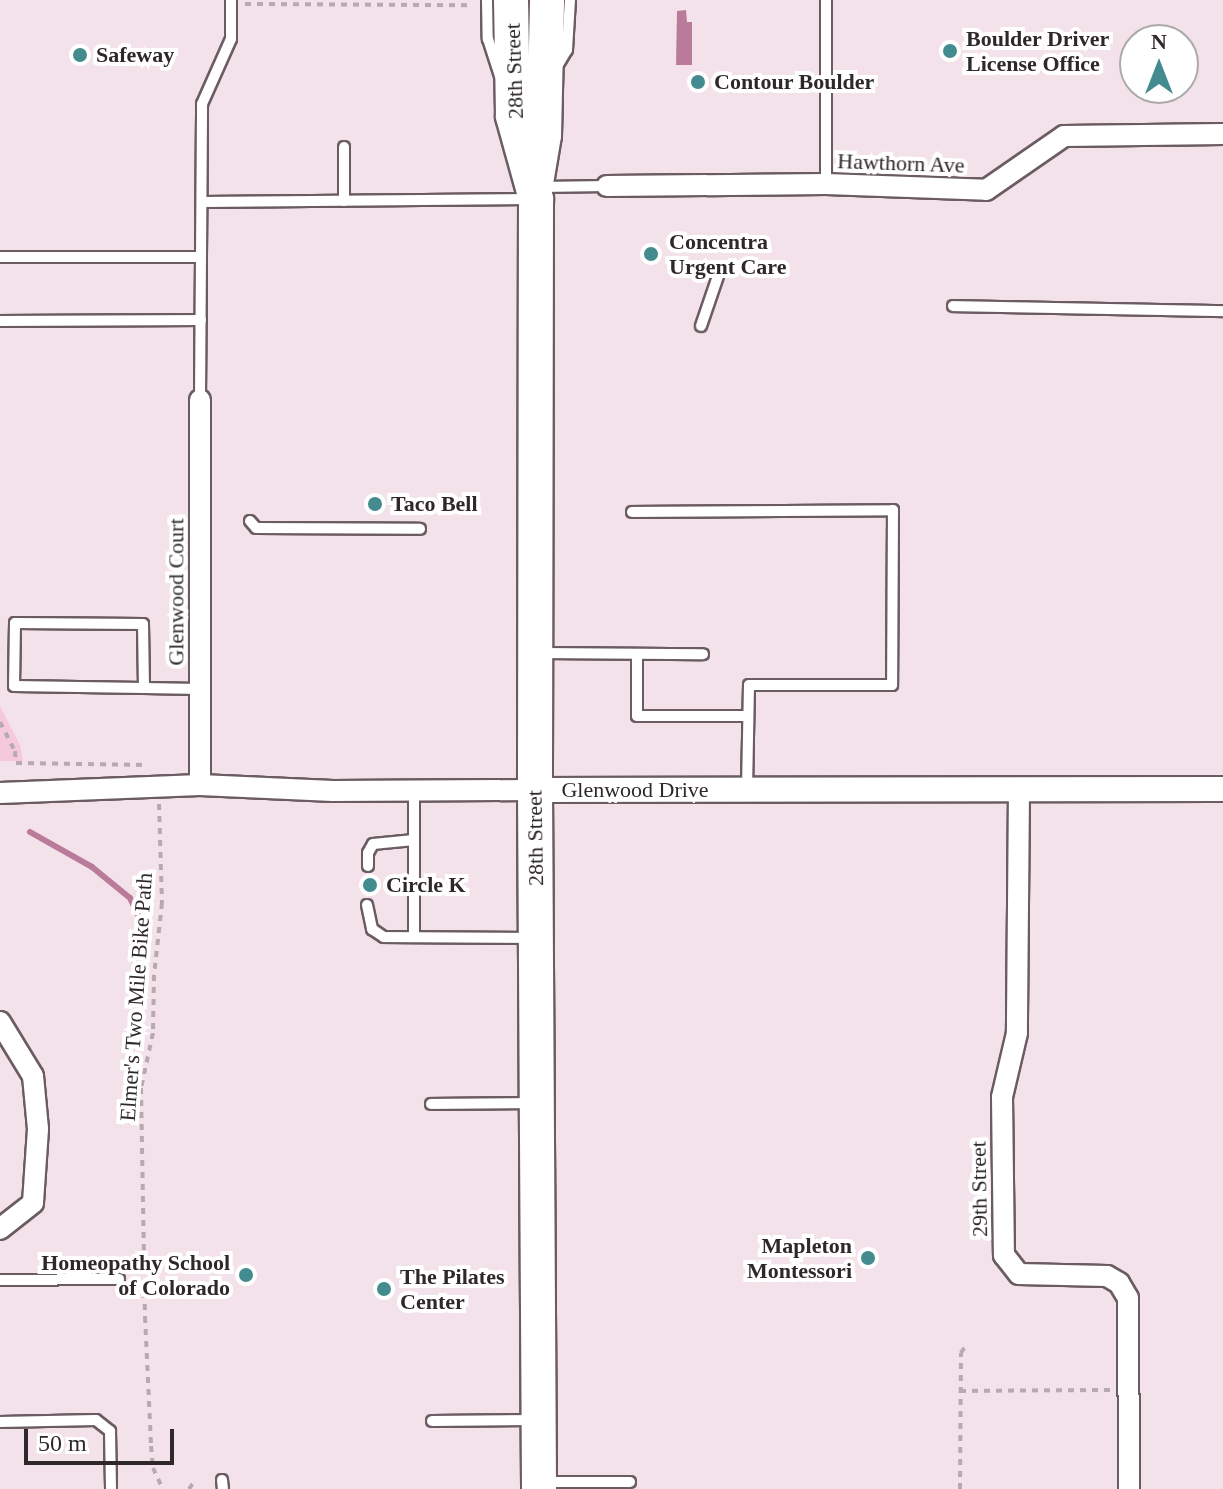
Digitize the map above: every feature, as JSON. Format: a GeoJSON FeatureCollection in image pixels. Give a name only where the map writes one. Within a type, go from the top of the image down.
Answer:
{"type":"FeatureCollection","features":[{"type":"Feature","properties":{"kind":"highway","name":"28th Street"},"geometry":{"type":"LineString","coordinates":[[511,0],[511,97],[515,125],[536,193]]}},
{"type":"Feature","properties":{"kind":"highway","name":"28th Street"},"geometry":{"type":"LineString","coordinates":[[539,1485],[536,193],[544,135],[547,0]]}},
{"type":"Feature","properties":{"kind":"street","name":"Hawthorn Ave"},"geometry":{"type":"LineString","coordinates":[[607,186],[826,184],[986,190],[1064,136],[1223,134]]}},
{"type":"Feature","properties":{"kind":"street","name":"Glenwood Court"},"geometry":{"type":"LineString","coordinates":[[200,400],[200,785]]}},
{"type":"Feature","properties":{"kind":"street","name":"Glenwood Drive"},"geometry":{"type":"LineString","coordinates":[[0,793],[159,785],[333,791],[1223,789]]}},
{"type":"Feature","properties":{"kind":"street","name":"29th Street"},"geometry":{"type":"LineString","coordinates":[[1019,790],[1017,1033],[1002,1097],[1004,1255],[1019,1274],[1107,1276],[1119,1283],[1128,1298],[1129,1489]]}},
{"type":"Feature","properties":{"kind":"street"},"geometry":{"type":"LineString","coordinates":[[0,1022],[33,1076],[38,1129],[33,1203],[0,1229]]}},
{"type":"Feature","properties":{"kind":"lane"},"geometry":{"type":"LineString","coordinates":[[487,0],[491,54],[511,97]]}},
{"type":"Feature","properties":{"kind":"lane"},"geometry":{"type":"LineString","coordinates":[[546,84],[567,50],[570,0]]}},
{"type":"Feature","properties":{"kind":"lane"},"geometry":{"type":"LineString","coordinates":[[826,0],[826,184]]}},
{"type":"Feature","properties":{"kind":"lane"},"geometry":{"type":"LineString","coordinates":[[200,400],[202,104],[231,39],[231,2]]}},
{"type":"Feature","properties":{"kind":"lane"},"geometry":{"type":"LineString","coordinates":[[344,147],[344,201]]}},
{"type":"Feature","properties":{"kind":"lane"},"geometry":{"type":"LineString","coordinates":[[202,202],[344,201],[536,193],[607,186]]}},
{"type":"Feature","properties":{"kind":"lane"},"geometry":{"type":"LineString","coordinates":[[0,257],[201,257]]}},
{"type":"Feature","properties":{"kind":"lane"},"geometry":{"type":"LineString","coordinates":[[701,326],[718,276]]}},
{"type":"Feature","properties":{"kind":"lane"},"geometry":{"type":"LineString","coordinates":[[953,306],[1223,311]]}},
{"type":"Feature","properties":{"kind":"lane"},"geometry":{"type":"LineString","coordinates":[[0,321],[201,320]]}},
{"type":"Feature","properties":{"kind":"lane"},"geometry":{"type":"LineString","coordinates":[[632,512],[893,510],[892,685],[749,685],[747,790]]}},
{"type":"Feature","properties":{"kind":"lane"},"geometry":{"type":"LineString","coordinates":[[250,521],[256,528],[420,529]]}},
{"type":"Feature","properties":{"kind":"lane"},"geometry":{"type":"LineString","coordinates":[[144,688],[143,624],[15,623],[14,686],[200,689]]}},
{"type":"Feature","properties":{"kind":"lane"},"geometry":{"type":"LineString","coordinates":[[535,653],[703,654]]}},
{"type":"Feature","properties":{"kind":"lane"},"geometry":{"type":"LineString","coordinates":[[637,654],[637,716],[748,716]]}},
{"type":"Feature","properties":{"kind":"lane"},"geometry":{"type":"LineString","coordinates":[[414,791],[414,937]]}},
{"type":"Feature","properties":{"kind":"lane"},"geometry":{"type":"LineString","coordinates":[[368,866],[368,853],[373,844],[414,840]]}},
{"type":"Feature","properties":{"kind":"lane"},"geometry":{"type":"LineString","coordinates":[[367,905],[368,921],[377,934],[536,938]]}},
{"type":"Feature","properties":{"kind":"lane"},"geometry":{"type":"LineString","coordinates":[[431,1104],[537,1103]]}},
{"type":"Feature","properties":{"kind":"lane"},"geometry":{"type":"LineString","coordinates":[[0,1280],[119,1279]]}},
{"type":"Feature","properties":{"kind":"lane"},"geometry":{"type":"LineString","coordinates":[[0,1422],[96,1420],[110,1431],[111,1489]]}},
{"type":"Feature","properties":{"kind":"lane"},"geometry":{"type":"LineString","coordinates":[[432,1421],[539,1420]]}},
{"type":"Feature","properties":{"kind":"lane"},"geometry":{"type":"LineString","coordinates":[[539,1485],[630,1482]]}},
{"type":"Feature","properties":{"kind":"path"},"geometry":{"type":"LineString","coordinates":[[231,2],[471,5]]}},
{"type":"Feature","properties":{"kind":"path"},"geometry":{"type":"LineString","coordinates":[[0,722],[15,751],[16,763],[158,765],[159,785]]}},
{"type":"Feature","properties":{"kind":"path","name":"Elmer's Two Mile Bike Path"},"geometry":{"type":"LineString","coordinates":[[159,785],[162,903],[154,975],[153,1033],[141,1088],[151,1446],[153,1468],[163,1489]]}},
{"type":"Feature","properties":{"kind":"path"},"geometry":{"type":"LineString","coordinates":[[137,1273],[144,1274]]}},
{"type":"Feature","properties":{"kind":"path"},"geometry":{"type":"LineString","coordinates":[[960,1489],[961,1353],[966,1345]]}},
{"type":"Feature","properties":{"kind":"path"},"geometry":{"type":"LineString","coordinates":[[960,1391],[1129,1390]]}},
{"type":"Feature","properties":{"kind":"path"},"geometry":{"type":"LineString","coordinates":[[189,1489],[195,1480]]}},
{"type":"Feature","properties":{"kind":"shaded area"},"geometry":{"type":"Polygon","coordinates":[[[686,10],[687,22],[692,22],[692,65],[676,65],[677,11],[686,10]]]}},
{"type":"Feature","properties":{"kind":"shaded area"},"geometry":{"type":"Polygon","coordinates":[[[0,706],[20,745],[23,761],[0,761],[0,706]]]}},
{"type":"Feature","properties":{"kind":"waterway"},"geometry":{"type":"LineString","coordinates":[[30,832],[92,867],[130,898],[142,923]]}},
{"type":"Feature","properties":{"kind":"place","name":"Boulder Driver License Office"},"geometry":{"type":"Point","coordinates":[950,51]}},
{"type":"Feature","properties":{"kind":"place","name":"Safeway"},"geometry":{"type":"Point","coordinates":[80,55]}},
{"type":"Feature","properties":{"kind":"place","name":"Contour Boulder"},"geometry":{"type":"Point","coordinates":[698,82]}},
{"type":"Feature","properties":{"kind":"place","name":"Concentra Urgent Care"},"geometry":{"type":"Point","coordinates":[651,254]}},
{"type":"Feature","properties":{"kind":"place","name":"Taco Bell"},"geometry":{"type":"Point","coordinates":[375,504]}},
{"type":"Feature","properties":{"kind":"place","name":"Circle K"},"geometry":{"type":"Point","coordinates":[370,885]}},
{"type":"Feature","properties":{"kind":"place","name":"Mapleton Montessori"},"geometry":{"type":"Point","coordinates":[868,1258]}},
{"type":"Feature","properties":{"kind":"place","name":"Homeopathy School of Colorado"},"geometry":{"type":"Point","coordinates":[246,1275]}},
{"type":"Feature","properties":{"kind":"place","name":"The Pilates Center"},"geometry":{"type":"Point","coordinates":[384,1289]}}]}
